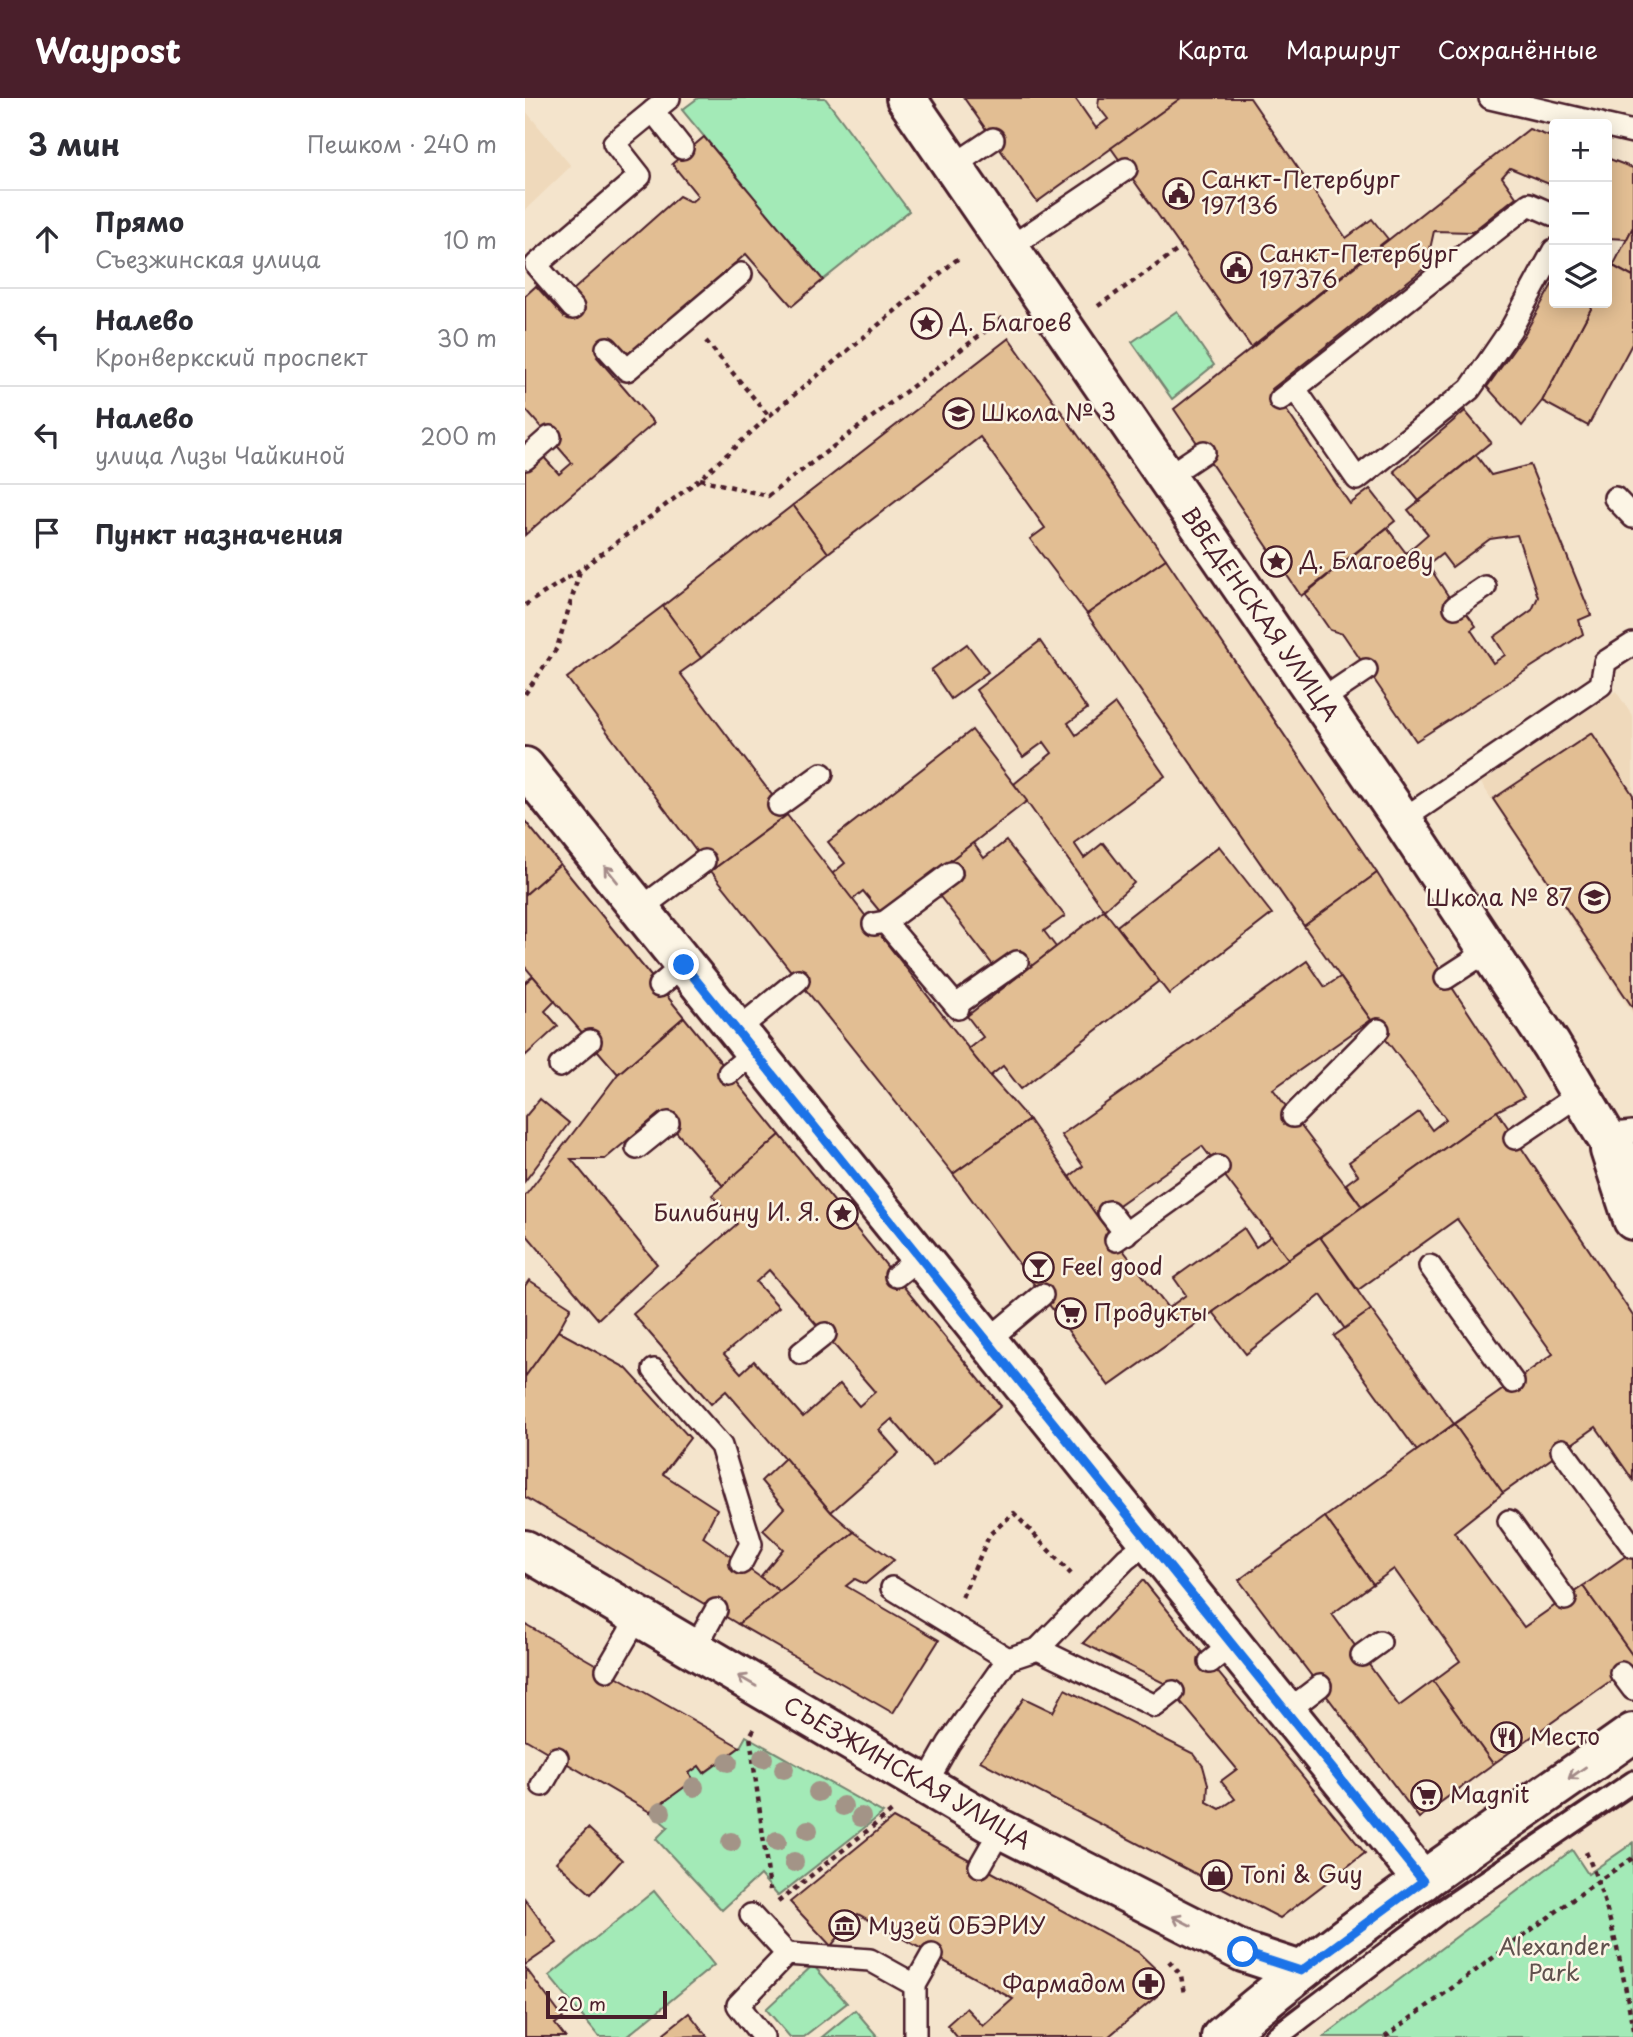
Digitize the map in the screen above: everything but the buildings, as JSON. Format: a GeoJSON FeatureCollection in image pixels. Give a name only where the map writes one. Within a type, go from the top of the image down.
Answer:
{"type":"FeatureCollection","features":[{"type":"Feature","properties":{"kind":"street","name":"ВВЕДЕНСКАЯ УЛИЦА"},"geometry":{"type":"LineString","coordinates":[[906,98],[1402,820],[1489,950],[1580,1094],[1619,1133],[1633,1173]]}},
{"type":"Feature","properties":{"kind":"street"},"geometry":{"type":"LineString","coordinates":[[525,767],[640,909],[672,975],[740,1052],[908,1266],[987,1340],[1149,1541],[1221,1653],[1286,1712],[1423,1881]]}},
{"type":"Feature","properties":{"kind":"street","name":"ВВЕДЕНСКАЯ УЛИЦА"},"geometry":{"type":"LineString","coordinates":[[1619,1133],[1633,1220]]}},
{"type":"Feature","properties":{"kind":"street","name":"СЪЕЗЖИНСКАЯ УЛИЦА"},"geometry":{"type":"LineString","coordinates":[[525,1550],[694,1650],[912,1795],[1001,1829],[1243,1952],[1301,1971]]}},
{"type":"Feature","properties":{"kind":"street"},"geometry":{"type":"LineString","coordinates":[[1221,2037],[1301,1971],[1633,1733]]}},
{"type":"Feature","properties":{"kind":"lane"},"geometry":{"type":"LineString","coordinates":[[1490,98],[1580,119]]}},
{"type":"Feature","properties":{"kind":"lane"},"geometry":{"type":"LineString","coordinates":[[573,308],[536,265],[640,177],[614,143],[661,104],[681,148]]}},
{"type":"Feature","properties":{"kind":"lane"},"geometry":{"type":"LineString","coordinates":[[1612,127],[1633,132]]}},
{"type":"Feature","properties":{"kind":"lane"},"geometry":{"type":"LineString","coordinates":[[953,166],[993,139]]}},
{"type":"Feature","properties":{"kind":"lane"},"geometry":{"type":"LineString","coordinates":[[1009,248],[1126,169]]}},
{"type":"Feature","properties":{"kind":"lane"},"geometry":{"type":"LineString","coordinates":[[1549,213],[1529,204],[1287,394],[1357,479],[1470,390],[1511,329],[1549,259]]}},
{"type":"Feature","properties":{"kind":"lane"},"geometry":{"type":"LineString","coordinates":[[607,348],[621,375],[741,274]]}},
{"type":"Feature","properties":{"kind":"lane"},"geometry":{"type":"LineString","coordinates":[[525,459],[550,437]]}},
{"type":"Feature","properties":{"kind":"lane"},"geometry":{"type":"LineString","coordinates":[[1165,478],[1204,452]]}},
{"type":"Feature","properties":{"kind":"lane"},"geometry":{"type":"LineString","coordinates":[[1615,498],[1633,517]]}},
{"type":"Feature","properties":{"kind":"lane"},"geometry":{"type":"LineString","coordinates":[[1455,607],[1485,587]]}},
{"type":"Feature","properties":{"kind":"lane"},"geometry":{"type":"LineString","coordinates":[[1402,820],[1601,685],[1605,662],[1633,643]]}},
{"type":"Feature","properties":{"kind":"lane"},"geometry":{"type":"LineString","coordinates":[[1320,701],[1366,670]]}},
{"type":"Feature","properties":{"kind":"lane"},"geometry":{"type":"LineString","coordinates":[[779,805],[822,774]]}},
{"type":"Feature","properties":{"kind":"lane"},"geometry":{"type":"LineString","coordinates":[[640,909],[704,861]]}},
{"type":"Feature","properties":{"kind":"lane"},"geometry":{"type":"LineString","coordinates":[[951,873],[879,924],[957,1006],[1017,962]]}},
{"type":"Feature","properties":{"kind":"lane"},"geometry":{"type":"LineString","coordinates":[[1446,978],[1489,950]]}},
{"type":"Feature","properties":{"kind":"lane"},"geometry":{"type":"LineString","coordinates":[[740,1052],[798,980]]}},
{"type":"Feature","properties":{"kind":"lane"},"geometry":{"type":"LineString","coordinates":[[1293,1116],[1378,1030]]}},
{"type":"Feature","properties":{"kind":"lane"},"geometry":{"type":"LineString","coordinates":[[560,1066],[590,1041]]}},
{"type":"Feature","properties":{"kind":"lane"},"geometry":{"type":"LineString","coordinates":[[1515,1138],[1580,1094]]}},
{"type":"Feature","properties":{"kind":"lane"},"geometry":{"type":"LineString","coordinates":[[637,1148],[668,1123]]}},
{"type":"Feature","properties":{"kind":"lane"},"geometry":{"type":"LineString","coordinates":[[1109,1212],[1121,1237],[1218,1167]]}},
{"type":"Feature","properties":{"kind":"lane"},"geometry":{"type":"LineString","coordinates":[[1430,1266],[1513,1382]]}},
{"type":"Feature","properties":{"kind":"lane"},"geometry":{"type":"LineString","coordinates":[[987,1340],[1042,1295]]}},
{"type":"Feature","properties":{"kind":"lane"},"geometry":{"type":"LineString","coordinates":[[801,1353],[825,1334]]}},
{"type":"Feature","properties":{"kind":"lane"},"geometry":{"type":"LineString","coordinates":[[654,1370],[721,1446],[751,1544],[741,1563]]}},
{"type":"Feature","properties":{"kind":"lane"},"geometry":{"type":"LineString","coordinates":[[1562,1450],[1633,1547]]}},
{"type":"Feature","properties":{"kind":"lane"},"geometry":{"type":"LineString","coordinates":[[1509,1521],[1565,1599]]}},
{"type":"Feature","properties":{"kind":"lane"},"geometry":{"type":"LineString","coordinates":[[912,1795],[1007,1659],[1038,1649],[1126,1559],[1149,1541]]}},
{"type":"Feature","properties":{"kind":"lane"},"geometry":{"type":"LineString","coordinates":[[892,1588],[1007,1659]]}},
{"type":"Feature","properties":{"kind":"lane"},"geometry":{"type":"LineString","coordinates":[[694,1650],[716,1610]]}},
{"type":"Feature","properties":{"kind":"lane"},"geometry":{"type":"LineString","coordinates":[[607,1670],[638,1617]]}},
{"type":"Feature","properties":{"kind":"lane"},"geometry":{"type":"LineString","coordinates":[[1362,1655],[1380,1642]]}},
{"type":"Feature","properties":{"kind":"lane"},"geometry":{"type":"LineString","coordinates":[[1038,1649],[1155,1706],[1173,1692]]}},
{"type":"Feature","properties":{"kind":"lane"},"geometry":{"type":"LineString","coordinates":[[1286,1712],[1320,1686]]}},
{"type":"Feature","properties":{"kind":"lane"},"geometry":{"type":"LineString","coordinates":[[542,1786],[557,1758]]}},
{"type":"Feature","properties":{"kind":"lane"},"geometry":{"type":"LineString","coordinates":[[1276,2037],[1442,1910],[1633,1782]]}},
{"type":"Feature","properties":{"kind":"lane"},"geometry":{"type":"LineString","coordinates":[[980,1866],[1001,1829]]}},
{"type":"Feature","properties":{"kind":"lane"},"geometry":{"type":"LineString","coordinates":[[754,1919],[787,1954],[870,1960],[915,1984]]}},
{"type":"Feature","properties":{"kind":"lane"},"geometry":{"type":"LineString","coordinates":[[762,2037],[738,2005],[787,1954]]}},
{"type":"Feature","properties":{"kind":"lane"},"geometry":{"type":"LineString","coordinates":[[915,2037],[915,1984],[932,1955]]}},
{"type":"Feature","properties":{"kind":"path"},"geometry":{"type":"LineString","coordinates":[[1097,306],[1181,248]]}},
{"type":"Feature","properties":{"kind":"path"},"geometry":{"type":"LineString","coordinates":[[525,605],[580,570],[700,479],[769,416],[961,256]]}},
{"type":"Feature","properties":{"kind":"path"},"geometry":{"type":"LineString","coordinates":[[700,479],[768,496],[1004,317]]}},
{"type":"Feature","properties":{"kind":"path"},"geometry":{"type":"LineString","coordinates":[[687,319],[769,416]]}},
{"type":"Feature","properties":{"kind":"path"},"geometry":{"type":"LineString","coordinates":[[525,694],[557,648],[580,570]]}},
{"type":"Feature","properties":{"kind":"path"},"geometry":{"type":"LineString","coordinates":[[950,1624],[990,1534],[1014,1513],[1091,1595]]}},
{"type":"Feature","properties":{"kind":"path"},"geometry":{"type":"LineString","coordinates":[[757,1723],[750,1736],[770,1891],[779,1901]]}},
{"type":"Feature","properties":{"kind":"path"},"geometry":{"type":"LineString","coordinates":[[754,1919],[912,1795]]}},
{"type":"Feature","properties":{"kind":"path"},"geometry":{"type":"LineString","coordinates":[[1584,1848],[1598,1881],[1633,2029]]}},
{"type":"Feature","properties":{"kind":"path"},"geometry":{"type":"LineString","coordinates":[[1385,2037],[1633,1858]]}},
{"type":"Feature","properties":{"kind":"shaded area"},"geometry":{"type":"Polygon","coordinates":[[[525,110],[571,166],[525,210],[525,110]]]}},
{"type":"Feature","properties":{"kind":"shaded area","name":"Школа № 87"},"geometry":{"type":"Polygon","coordinates":[[[1616,691],[1633,717],[1633,1014],[1481,783],[1616,691]]]}},
{"type":"Feature","properties":{"kind":"green space"},"geometry":{"type":"Polygon","coordinates":[[[698,98],[825,98],[909,211],[823,280],[682,110],[698,98]]]}},
{"type":"Feature","properties":{"kind":"green space"},"geometry":{"type":"Polygon","coordinates":[[[1177,311],[1214,365],[1172,399],[1132,342],[1177,311]]]}},
{"type":"Feature","properties":{"kind":"green space"},"geometry":{"type":"Polygon","coordinates":[[[746,1736],[883,1813],[778,1896],[760,1875],[722,1910],[656,1839],[668,1827],[650,1812],[694,1780],[689,1773],[699,1766],[705,1773],[740,1747],[746,1736]]]}},
{"type":"Feature","properties":{"kind":"green space","name":"Alexander Park"},"geometry":{"type":"Polygon","coordinates":[[[1633,1843],[1633,2037],[1323,2037],[1572,1850],[1588,1874],[1633,1843]]]}},
{"type":"Feature","properties":{"kind":"green space"},"geometry":{"type":"Polygon","coordinates":[[[654,1891],[714,1965],[626,2037],[599,2037],[549,1976],[654,1891]]]}},
{"type":"Feature","properties":{"kind":"green space"},"geometry":{"type":"Polygon","coordinates":[[[813,1965],[847,2003],[803,2037],[790,2037],[766,2009],[813,1965]]]}},
{"type":"Feature","properties":{"kind":"green space"},"geometry":{"type":"Polygon","coordinates":[[[855,2010],[878,2037],[822,2037],[855,2010]]]}},
{"type":"Feature","properties":{"kind":"tram line"},"geometry":{"type":"LineString","coordinates":[[1258,2037],[1278,2019],[1436,1902],[1633,1769]]}},
{"type":"Feature","properties":{"kind":"tram line"},"geometry":{"type":"LineString","coordinates":[[1296,2037],[1448,1921],[1633,1794]]}},
{"type":"Feature","properties":{"kind":"place","name":"Санкт-Петербург 197136"},"geometry":{"type":"Point","coordinates":[1178,193]}},
{"type":"Feature","properties":{"kind":"place","name":"Санкт-Петербург 197376"},"geometry":{"type":"Point","coordinates":[1236,267]}},
{"type":"Feature","properties":{"kind":"place","name":"Д. Благоев"},"geometry":{"type":"Point","coordinates":[927,323]}},
{"type":"Feature","properties":{"kind":"place","name":"Школа № 3"},"geometry":{"type":"Point","coordinates":[958,413]}},
{"type":"Feature","properties":{"kind":"place","name":"Д. Благоеву"},"geometry":{"type":"Point","coordinates":[1277,561]}},
{"type":"Feature","properties":{"kind":"place","name":"Школа № 87"},"geometry":{"type":"Point","coordinates":[1595,898]}},
{"type":"Feature","properties":{"kind":"place","name":"Билибину И. Я."},"geometry":{"type":"Point","coordinates":[843,1213]}},
{"type":"Feature","properties":{"kind":"place","name":"Feel good"},"geometry":{"type":"Point","coordinates":[1038,1267]}},
{"type":"Feature","properties":{"kind":"place","name":"Продукты"},"geometry":{"type":"Point","coordinates":[1071,1313]}},
{"type":"Feature","properties":{"kind":"place","name":"Место"},"geometry":{"type":"Point","coordinates":[1507,1737]}},
{"type":"Feature","properties":{"kind":"place","name":"Magnit"},"geometry":{"type":"Point","coordinates":[1427,1795]}},
{"type":"Feature","properties":{"kind":"place","name":"Toni & Guy"},"geometry":{"type":"Point","coordinates":[1217,1875]}},
{"type":"Feature","properties":{"kind":"place","name":"Музей ОБЭРИУ"},"geometry":{"type":"Point","coordinates":[845,1926]}},
{"type":"Feature","properties":{"kind":"place","name":"Фармадом"},"geometry":{"type":"Point","coordinates":[1149,1984]}},
{"type":"Feature","properties":{"kind":"route"},"geometry":{"type":"LineString","coordinates":[[684,965],[1423,1881],[1301,1971],[1243,1952]]}}]}
